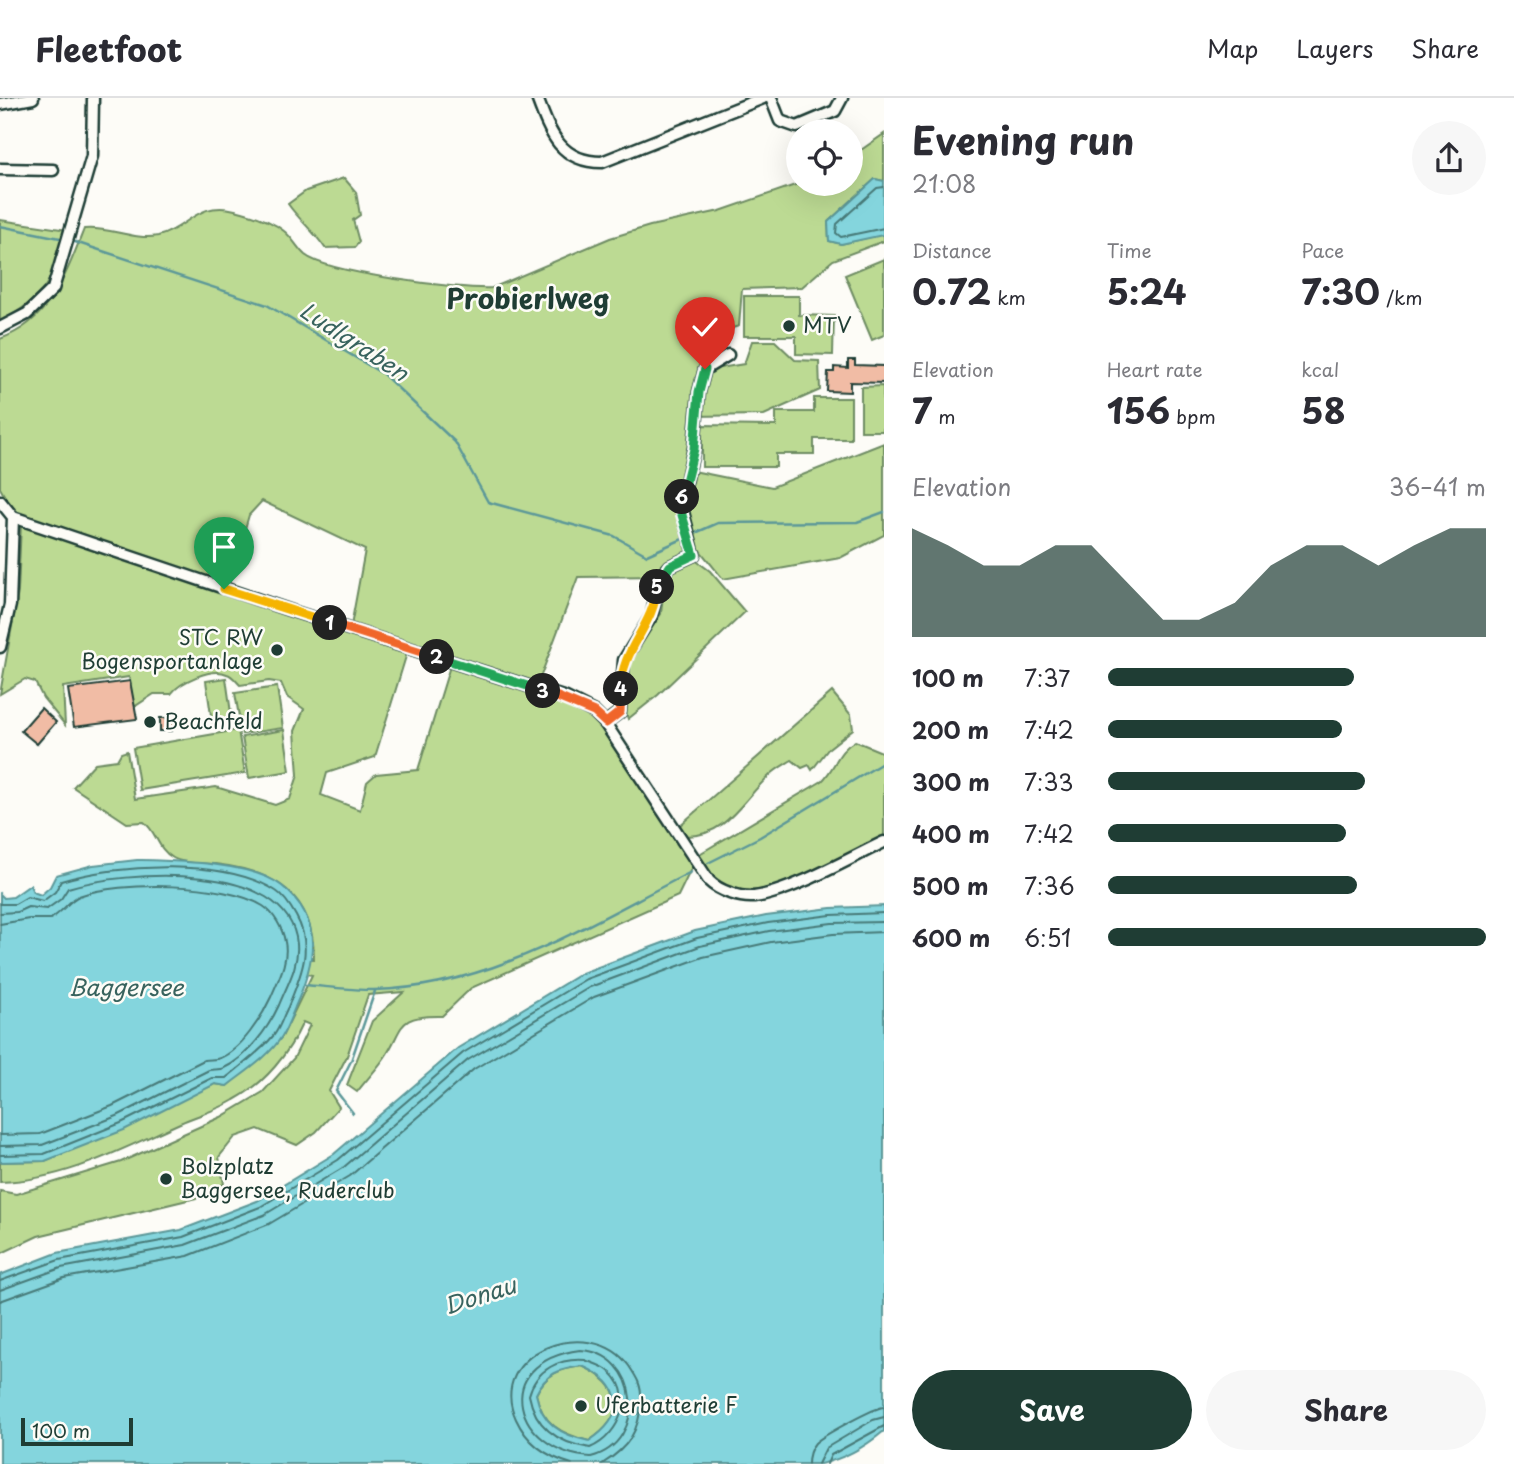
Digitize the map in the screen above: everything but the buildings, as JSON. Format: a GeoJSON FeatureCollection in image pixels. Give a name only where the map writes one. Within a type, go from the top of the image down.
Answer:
{"type":"FeatureCollection","features":[{"type":"Feature","properties":{"kind":"street"},"geometry":{"type":"LineString","coordinates":[[0,104],[33,98]]}},
{"type":"Feature","properties":{"kind":"street"},"geometry":{"type":"LineString","coordinates":[[0,328],[27,314],[53,289],[92,156],[93,98]]}},
{"type":"Feature","properties":{"kind":"street"},"geometry":{"type":"LineString","coordinates":[[537,98],[558,145],[581,160],[601,162],[763,98]]}},
{"type":"Feature","properties":{"kind":"street"},"geometry":{"type":"LineString","coordinates":[[771,98],[780,121],[797,127],[835,111],[842,98]]}},
{"type":"Feature","properties":{"kind":"street"},"geometry":{"type":"LineString","coordinates":[[0,169],[53,170]]}},
{"type":"Feature","properties":{"kind":"street"},"geometry":{"type":"LineString","coordinates":[[606,723],[620,712],[624,660],[652,615],[657,587],[670,566],[694,555],[685,530],[682,495],[694,449],[703,373],[728,355]]}},
{"type":"Feature","properties":{"kind":"street"},"geometry":{"type":"LineString","coordinates":[[0,501],[13,517],[292,611],[566,698],[594,712],[606,723],[709,881],[726,891],[753,897],[777,891],[884,842]]}},
{"type":"Feature","properties":{"kind":"street"},"geometry":{"type":"LineString","coordinates":[[0,647],[9,606],[13,517]]}},
{"type":"Feature","properties":{"kind":"green space"},"geometry":{"type":"Polygon","coordinates":[[[884,134],[884,181],[875,179],[863,190],[863,149],[884,134]]]}},
{"type":"Feature","properties":{"kind":"green space"},"geometry":{"type":"Polygon","coordinates":[[[344,178],[356,192],[360,215],[353,220],[359,242],[355,247],[325,248],[288,204],[306,191],[344,178]]]}},
{"type":"Feature","properties":{"kind":"green space"},"geometry":{"type":"Polygon","coordinates":[[[786,188],[786,196],[856,196],[828,222],[829,241],[841,244],[884,234],[884,241],[833,260],[802,287],[742,289],[739,326],[717,336],[709,344],[704,357],[720,368],[744,364],[752,341],[775,341],[795,360],[819,361],[820,390],[764,415],[693,416],[689,463],[678,504],[679,525],[694,559],[710,571],[745,612],[658,695],[628,719],[624,706],[629,662],[661,614],[665,576],[578,577],[537,686],[351,626],[365,550],[262,501],[249,515],[228,587],[15,514],[0,488],[0,339],[32,321],[44,308],[63,279],[84,229],[140,237],[158,236],[202,212],[222,208],[248,213],[273,224],[287,233],[305,255],[318,262],[366,274],[425,283],[492,288],[610,238],[650,226],[720,211],[786,188]]]}},
{"type":"Feature","properties":{"kind":"green space"},"geometry":{"type":"Polygon","coordinates":[[[0,220],[68,230],[46,285],[29,304],[0,322],[0,220]]]}},
{"type":"Feature","properties":{"kind":"green space"},"geometry":{"type":"Polygon","coordinates":[[[884,259],[884,335],[872,340],[845,275],[884,259]]]}},
{"type":"Feature","properties":{"kind":"green space","name":"MTV"},"geometry":{"type":"Polygon","coordinates":[[[744,296],[799,296],[799,315],[834,316],[833,355],[796,354],[796,336],[744,336],[744,296]]]}},
{"type":"Feature","properties":{"kind":"green space"},"geometry":{"type":"Polygon","coordinates":[[[883,386],[883,431],[861,431],[861,387],[883,386]]]}},
{"type":"Feature","properties":{"kind":"green space"},"geometry":{"type":"Polygon","coordinates":[[[814,398],[851,398],[851,439],[814,439],[814,454],[776,454],[776,467],[702,467],[702,425],[776,426],[776,412],[814,412],[814,398]]]}},
{"type":"Feature","properties":{"kind":"green space"},"geometry":{"type":"Polygon","coordinates":[[[884,443],[884,535],[840,558],[723,579],[693,542],[684,497],[693,471],[772,487],[884,443]]]}},
{"type":"Feature","properties":{"kind":"green space"},"geometry":{"type":"Polygon","coordinates":[[[21,524],[407,653],[375,757],[327,773],[321,795],[360,810],[367,782],[376,774],[418,770],[450,666],[531,690],[570,705],[604,728],[693,865],[678,896],[471,988],[442,1016],[409,1020],[382,1061],[357,1092],[347,1085],[372,1021],[404,992],[368,995],[347,1056],[329,1091],[339,1107],[316,1132],[297,1145],[258,1129],[235,1137],[219,1157],[224,1184],[196,1198],[38,1236],[0,1254],[0,1191],[16,1194],[121,1162],[221,1117],[263,1092],[294,1058],[310,1025],[303,1022],[291,1045],[266,1076],[246,1093],[221,1107],[93,1162],[48,1176],[0,1182],[0,1162],[45,1161],[215,1084],[227,1086],[282,1037],[312,975],[306,974],[307,959],[314,959],[307,918],[298,902],[273,880],[236,867],[177,860],[164,850],[144,822],[127,823],[73,787],[95,763],[117,760],[121,753],[127,751],[135,799],[216,787],[275,805],[290,799],[298,775],[295,731],[304,709],[287,697],[281,683],[269,681],[240,685],[231,676],[220,672],[196,677],[171,694],[154,694],[134,707],[129,677],[63,687],[65,725],[43,698],[35,682],[25,679],[0,694],[18,592],[21,524]]]}},
{"type":"Feature","properties":{"kind":"green space"},"geometry":{"type":"Polygon","coordinates":[[[226,678],[232,720],[212,722],[206,681],[226,678]]]}},
{"type":"Feature","properties":{"kind":"green space"},"geometry":{"type":"Polygon","coordinates":[[[277,687],[283,728],[242,734],[235,693],[277,687]]]}},
{"type":"Feature","properties":{"kind":"green space"},"geometry":{"type":"Polygon","coordinates":[[[832,692],[851,715],[853,729],[829,748],[812,770],[809,765],[802,768],[792,760],[760,785],[724,823],[713,830],[687,836],[679,826],[832,692]]]}},
{"type":"Feature","properties":{"kind":"green space"},"geometry":{"type":"Polygon","coordinates":[[[238,730],[245,773],[140,790],[133,748],[238,730]]]}},
{"type":"Feature","properties":{"kind":"green space"},"geometry":{"type":"Polygon","coordinates":[[[284,730],[290,771],[249,778],[242,737],[284,730]]]}},
{"type":"Feature","properties":{"kind":"green space"},"geometry":{"type":"Polygon","coordinates":[[[855,741],[884,753],[884,839],[796,878],[750,891],[723,883],[696,856],[822,781],[840,754],[855,741]]]}},
{"type":"Feature","properties":{"kind":"green space"},"geometry":{"type":"Polygon","coordinates":[[[582,1366],[606,1382],[616,1401],[610,1421],[589,1441],[554,1426],[543,1413],[536,1394],[544,1381],[554,1373],[582,1366]]]}},
{"type":"Feature","properties":{"kind":"water"},"geometry":{"type":"Polygon","coordinates":[[[875,179],[884,181],[883,235],[841,244],[829,241],[828,222],[856,196],[863,196],[863,190],[875,179]]]}},
{"type":"Feature","properties":{"kind":"water","name":"Baggersee"},"geometry":{"type":"Polygon","coordinates":[[[137,860],[233,867],[269,878],[296,899],[310,928],[311,959],[302,991],[287,1026],[271,1050],[227,1086],[215,1084],[124,1130],[45,1161],[0,1162],[0,894],[4,898],[13,897],[30,885],[33,892],[41,895],[50,887],[56,875],[93,865],[137,860]]]}},
{"type":"Feature","properties":{"kind":"water","name":"Donau"},"geometry":{"type":"Polygon","coordinates":[[[884,906],[884,1431],[869,1442],[846,1456],[820,1464],[0,1464],[0,1275],[57,1253],[181,1230],[257,1201],[334,1154],[458,1048],[582,973],[695,931],[766,916],[831,908],[884,906]],[[582,1366],[560,1371],[544,1381],[536,1394],[543,1413],[554,1426],[589,1441],[602,1431],[615,1411],[613,1391],[596,1373],[582,1366]]]}},
{"type":"Feature","properties":{"kind":"waterway","name":"Ludlgraben"},"geometry":{"type":"LineString","coordinates":[[0,226],[65,239]]}},
{"type":"Feature","properties":{"kind":"waterway","name":"Ludlgraben"},"geometry":{"type":"LineString","coordinates":[[72,241],[267,305],[383,374],[455,442],[488,502],[614,536],[647,555],[687,537]]}},
{"type":"Feature","properties":{"kind":"waterway","name":"Ludlgraben"},"geometry":{"type":"LineString","coordinates":[[693,534],[718,523],[857,522],[884,512]]}},
{"type":"Feature","properties":{"kind":"waterway"},"geometry":{"type":"LineString","coordinates":[[708,863],[760,837],[884,762]]}},
{"type":"Feature","properties":{"kind":"waterway"},"geometry":{"type":"LineString","coordinates":[[305,985],[374,990],[459,978],[539,949],[691,872]]}},
{"type":"Feature","properties":{"kind":"waterway"},"geometry":{"type":"LineString","coordinates":[[353,1113],[336,1091],[351,1061],[375,991]]}},
{"type":"Feature","properties":{"kind":"place","name":"MTV"},"geometry":{"type":"Point","coordinates":[789,326]}},
{"type":"Feature","properties":{"kind":"place","name":"STC RW Bogensportanlage"},"geometry":{"type":"Point","coordinates":[277,650]}},
{"type":"Feature","properties":{"kind":"place","name":"Beachfeld"},"geometry":{"type":"Point","coordinates":[150,722]}},
{"type":"Feature","properties":{"kind":"place","name":"Bolzplatz Baggersee, Ruderclub"},"geometry":{"type":"Point","coordinates":[166,1179]}},
{"type":"Feature","properties":{"kind":"place","name":"Uferbatterie F"},"geometry":{"type":"Point","coordinates":[581,1406]}},
{"type":"Feature","properties":{"kind":"district","name":"Probierlweg"},"geometry":{"type":"Point","coordinates":[528,299]}},
{"type":"Feature","properties":{"kind":"route"},"geometry":{"type":"LineString","coordinates":[[224,589],[566,698],[594,712],[606,723],[620,712],[624,660],[652,615],[657,587],[663,574],[670,566],[694,555],[685,530],[681,504],[694,449],[699,392],[705,369]]}}]}
